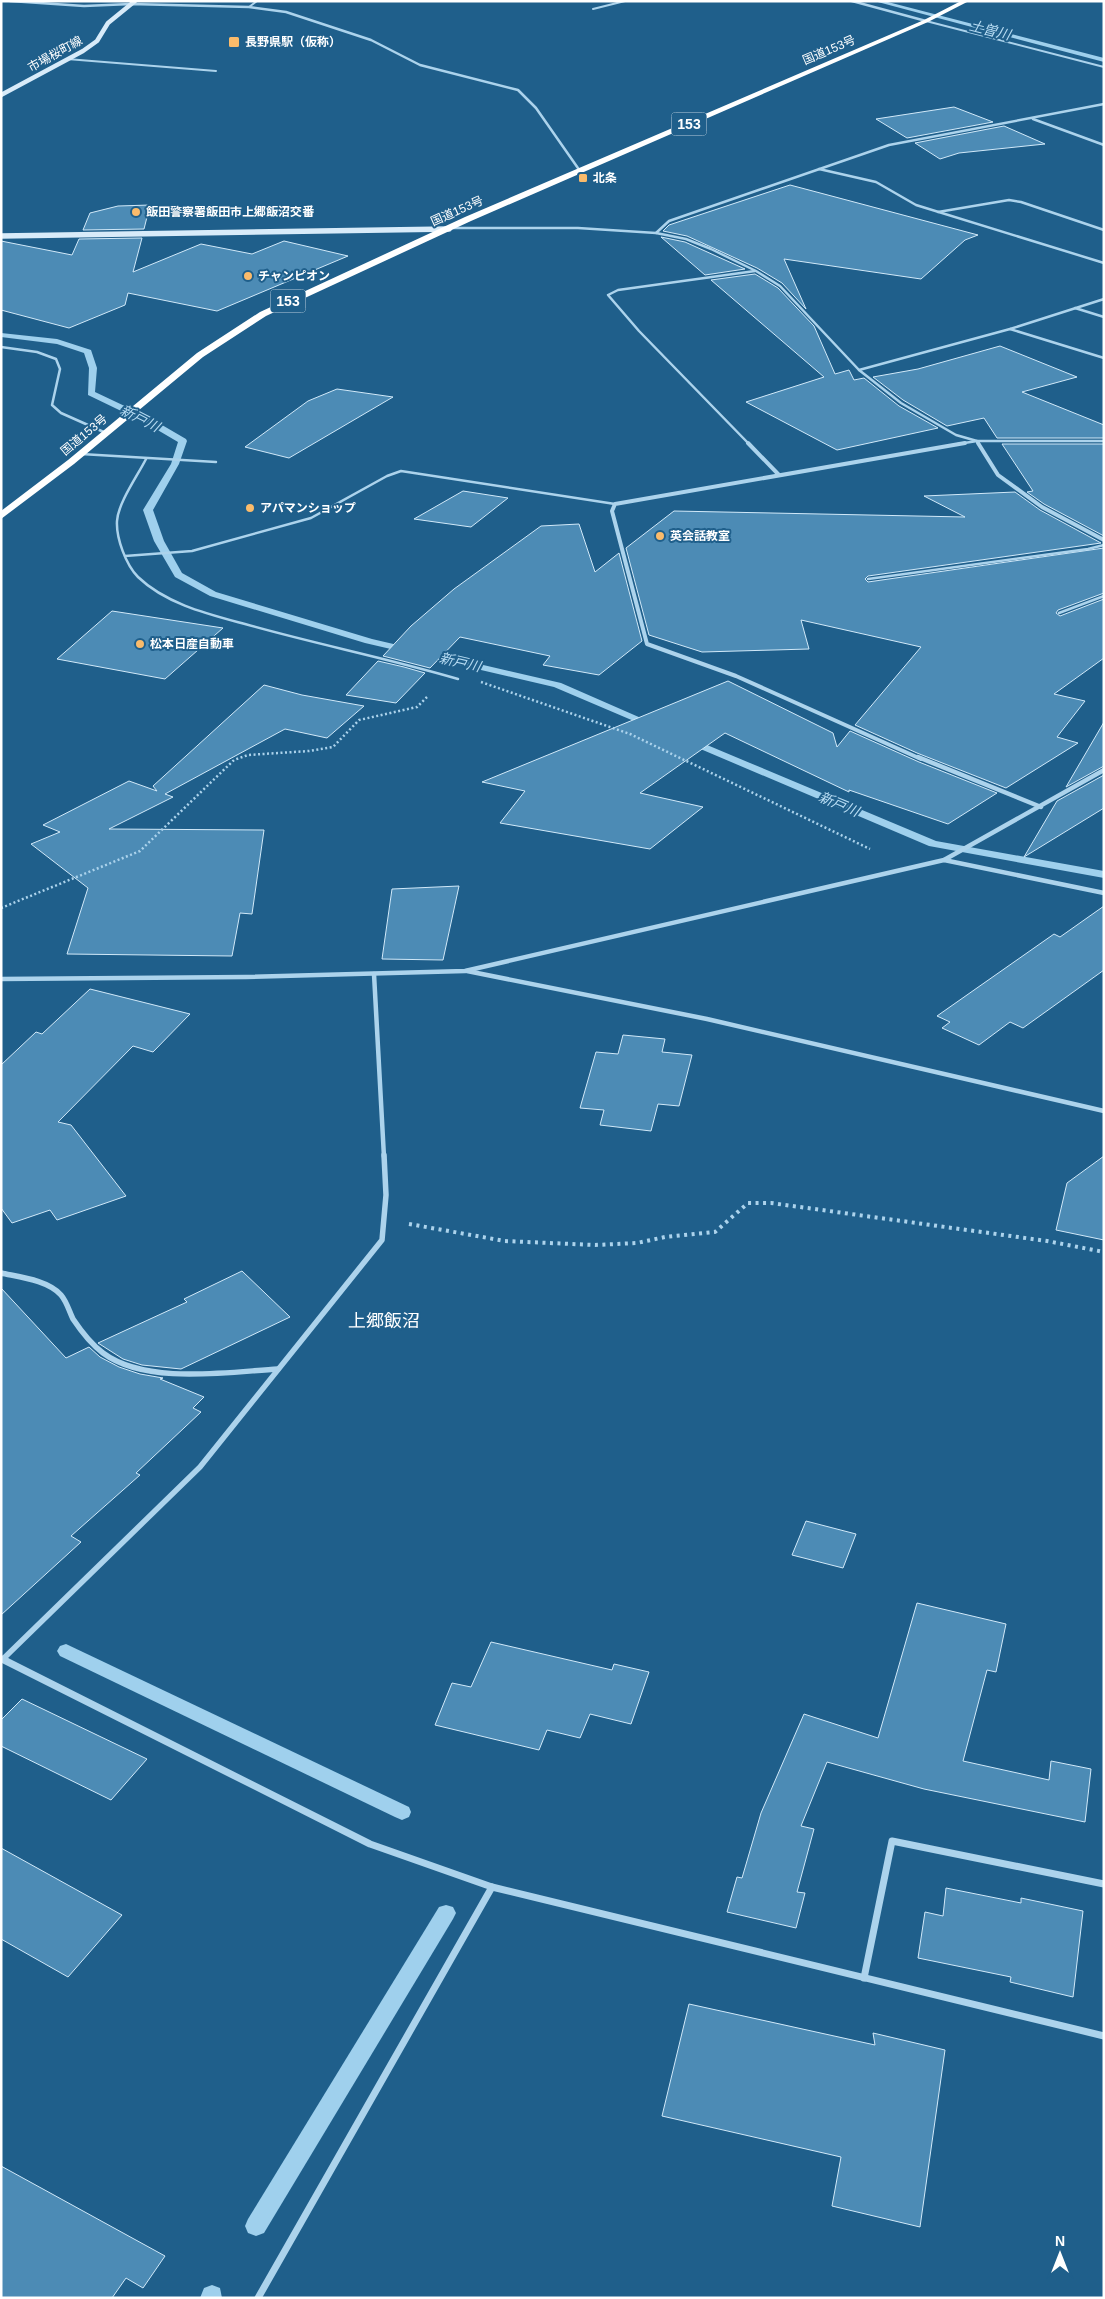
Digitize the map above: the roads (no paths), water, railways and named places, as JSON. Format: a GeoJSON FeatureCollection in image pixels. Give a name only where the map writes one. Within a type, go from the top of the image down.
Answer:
{"type":"FeatureCollection","features":[{"type":"Feature","properties":{"kind":"highway","name":"国道153号"},"geometry":{"type":"LineString","coordinates":[[1,516],[81,454],[200,355],[262,314],[449,228],[928,20],[966,1]]}},
{"type":"Feature","properties":{"kind":"main road","name":"市場桜町線"},"geometry":{"type":"LineString","coordinates":[[1,95],[67,60],[96,41],[108,23],[133,3]]}},
{"type":"Feature","properties":{"kind":"main road"},"geometry":{"type":"LineString","coordinates":[[1,236],[449,228]]}},
{"type":"Feature","properties":{"kind":"street"},"geometry":{"type":"LineString","coordinates":[[10,1],[84,6],[133,3],[249,7],[286,12],[371,40],[420,65],[518,90],[536,108],[580,171]]}},
{"type":"Feature","properties":{"kind":"street"},"geometry":{"type":"LineString","coordinates":[[852,1],[928,20]]}},
{"type":"Feature","properties":{"kind":"street"},"geometry":{"type":"LineString","coordinates":[[656,233],[669,221],[896,144],[1104,104]]}},
{"type":"Feature","properties":{"kind":"street"},"geometry":{"type":"LineString","coordinates":[[1032,118],[1104,145]]}},
{"type":"Feature","properties":{"kind":"street"},"geometry":{"type":"LineString","coordinates":[[818,169],[876,182],[916,205],[1104,264]]}},
{"type":"Feature","properties":{"kind":"street"},"geometry":{"type":"LineString","coordinates":[[938,212],[1009,200],[1021,202],[1104,230]]}},
{"type":"Feature","properties":{"kind":"street"},"geometry":{"type":"LineString","coordinates":[[449,228],[578,228],[656,233],[686,239],[756,271],[780,286],[858,370],[901,403],[956,435],[976,442],[998,475],[1042,508],[1104,540]]}},
{"type":"Feature","properties":{"kind":"street"},"geometry":{"type":"LineString","coordinates":[[756,271],[618,290],[608,295],[639,331],[779,475]]}},
{"type":"Feature","properties":{"kind":"street"},"geometry":{"type":"LineString","coordinates":[[858,370],[1010,329],[1104,299]]}},
{"type":"Feature","properties":{"kind":"street"},"geometry":{"type":"LineString","coordinates":[[1074,308],[1104,317]]}},
{"type":"Feature","properties":{"kind":"street"},"geometry":{"type":"LineString","coordinates":[[1010,329],[1104,358]]}},
{"type":"Feature","properties":{"kind":"street"},"geometry":{"type":"LineString","coordinates":[[1,347],[37,352],[56,359],[60,369],[52,405],[61,412],[106,433]]}},
{"type":"Feature","properties":{"kind":"street"},"geometry":{"type":"LineString","coordinates":[[1041,807],[936,765],[736,676],[647,644],[612,511],[615,504],[976,442],[1104,441]]}},
{"type":"Feature","properties":{"kind":"street"},"geometry":{"type":"LineString","coordinates":[[1,979],[246,977],[465,971],[946,858],[1041,807],[1104,770]]}},
{"type":"Feature","properties":{"kind":"street"},"geometry":{"type":"LineString","coordinates":[[946,858],[1104,893]]}},
{"type":"Feature","properties":{"kind":"street"},"geometry":{"type":"LineString","coordinates":[[465,971],[600,995],[1104,1111]]}},
{"type":"Feature","properties":{"kind":"street"},"geometry":{"type":"LineString","coordinates":[[374,974],[386,1195],[382,1240],[200,1466],[2,1659],[370,1844],[492,1887],[1104,2036]]}},
{"type":"Feature","properties":{"kind":"street"},"geometry":{"type":"LineString","coordinates":[[1,1273],[23,1277],[59,1294],[90,1341],[115,1360],[141,1369],[185,1373],[278,1369]]}},
{"type":"Feature","properties":{"kind":"street"},"geometry":{"type":"LineString","coordinates":[[864,1978],[892,1841],[1104,1884]]}},
{"type":"Feature","properties":{"kind":"street"},"geometry":{"type":"LineString","coordinates":[[258,2298],[492,1887]]}},
{"type":"Feature","properties":{"kind":"lane"},"geometry":{"type":"LineString","coordinates":[[249,7],[257,1]]}},
{"type":"Feature","properties":{"kind":"lane"},"geometry":{"type":"LineString","coordinates":[[592,9],[625,1]]}},
{"type":"Feature","properties":{"kind":"lane"},"geometry":{"type":"LineString","coordinates":[[928,20],[1104,67]]}},
{"type":"Feature","properties":{"kind":"lane"},"geometry":{"type":"LineString","coordinates":[[67,60],[216,71]]}},
{"type":"Feature","properties":{"kind":"lane"},"geometry":{"type":"LineString","coordinates":[[81,454],[216,462]]}},
{"type":"Feature","properties":{"kind":"lane"},"geometry":{"type":"LineString","coordinates":[[146,459],[117,520],[125,556],[137,576],[160,592],[197,610],[292,638],[425,668],[458,678]]}},
{"type":"Feature","properties":{"kind":"lane"},"geometry":{"type":"LineString","coordinates":[[125,556],[192,551],[311,518],[387,476],[401,471],[615,504]]}},
{"type":"Feature","properties":{"kind":"lane"},"geometry":{"type":"LineString","coordinates":[[868,579],[1088,549],[1104,545]]}},
{"type":"Feature","properties":{"kind":"lane"},"geometry":{"type":"LineString","coordinates":[[1059,613],[1104,596]]}},
{"type":"Feature","properties":{"kind":"waterway","name":"土曽川"},"geometry":{"type":"LineString","coordinates":[[877,1],[1104,60]]}},
{"type":"Feature","properties":{"kind":"waterway","name":"新戸川"},"geometry":{"type":"LineString","coordinates":[[1,335],[57,341],[88,352],[93,368],[91,393],[147,420],[183,441],[175,464],[148,510],[159,541],[178,575],[213,594],[369,641],[557,685],[652,725]]}},
{"type":"Feature","properties":{"kind":"waterway","name":"新戸川"},"geometry":{"type":"LineString","coordinates":[[688,740],[933,844],[1104,875]]}},
{"type":"Feature","properties":{"kind":"waterway"},"geometry":{"type":"LineString","coordinates":[[66,1651],[402,1812]]}},
{"type":"Feature","properties":{"kind":"waterway"},"geometry":{"type":"LineString","coordinates":[[256,2226],[446,1913]]}},
{"type":"Feature","properties":{"kind":"place","name":"長野県駅（仮称）"},"geometry":{"type":"Point","coordinates":[234,42]}},
{"type":"Feature","properties":{"kind":"place","name":"北条"},"geometry":{"type":"Point","coordinates":[583,178]}},
{"type":"Feature","properties":{"kind":"place","name":"飯田警察署飯田市上郷飯沼交番"},"geometry":{"type":"Point","coordinates":[136,212]}},
{"type":"Feature","properties":{"kind":"place","name":"チャンピオン"},"geometry":{"type":"Point","coordinates":[248,276]}},
{"type":"Feature","properties":{"kind":"place","name":"アパマンショップ"},"geometry":{"type":"Point","coordinates":[250,508]}},
{"type":"Feature","properties":{"kind":"place","name":"英会話教室"},"geometry":{"type":"Point","coordinates":[660,536]}},
{"type":"Feature","properties":{"kind":"place","name":"松本日産自動車"},"geometry":{"type":"Point","coordinates":[140,644]}},
{"type":"Feature","properties":{"kind":"district","name":"上郷飯沼"},"geometry":{"type":"Point","coordinates":[384,1321]}}]}
